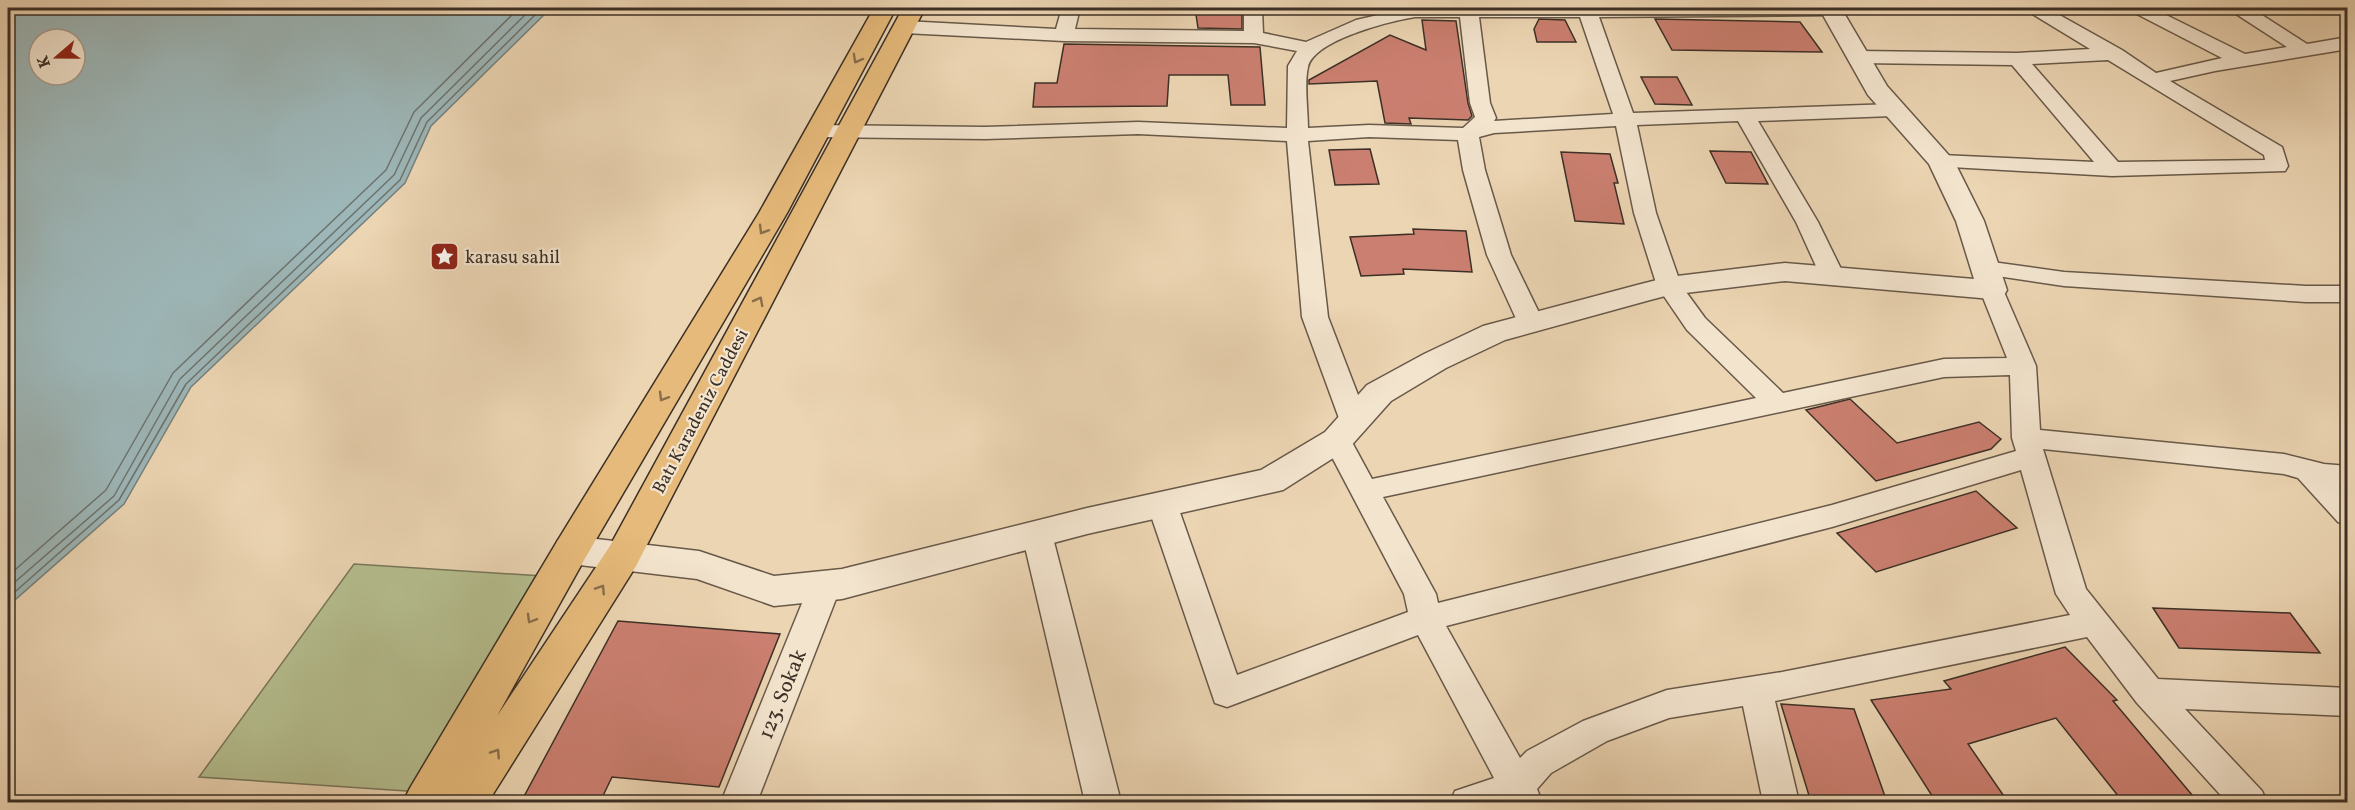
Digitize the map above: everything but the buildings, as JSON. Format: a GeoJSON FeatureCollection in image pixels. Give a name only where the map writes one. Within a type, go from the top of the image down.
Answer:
{"type":"FeatureCollection","features":[{"type":"Feature","properties":{"kind":"main road","name":"Batı Karadeniz Caddesi"},"geometry":{"type":"LineString","coordinates":[[425,802],[571,550],[773,213],[817,131],[901,14]]}},
{"type":"Feature","properties":{"kind":"main road","name":"Batı Karadeniz Caddesi"},"geometry":{"type":"LineString","coordinates":[[464,802],[623,556],[849,133],[901,14]]}},
{"type":"Feature","properties":{"kind":"street"},"geometry":{"type":"LineString","coordinates":[[1064,35],[1071,8]]}},
{"type":"Feature","properties":{"kind":"street"},"geometry":{"type":"LineString","coordinates":[[1253,8],[1254,37]]}},
{"type":"Feature","properties":{"kind":"street"},"geometry":{"type":"LineString","coordinates":[[1941,161],[2112,170],[2277,166],[2274,152],[2115,54],[2035,8]]}},
{"type":"Feature","properties":{"kind":"street"},"geometry":{"type":"LineString","coordinates":[[2139,8],[2241,60]]}},
{"type":"Feature","properties":{"kind":"street"},"geometry":{"type":"LineString","coordinates":[[2239,8],[2302,49]]}},
{"type":"Feature","properties":{"kind":"street"},"geometry":{"type":"LineString","coordinates":[[901,14],[1064,35],[1254,37],[1308,48],[1363,24],[1414,10],[1469,13],[1545,10],[1588,12],[1676,9],[1830,9],[1877,90],[1941,161],[1970,221],[1989,279],[2023,366],[2028,447],[2072,594],[2149,693],[2249,802]]}},
{"type":"Feature","properties":{"kind":"street"},"geometry":{"type":"LineString","coordinates":[[1588,12],[1625,119],[1645,213],[1669,286],[1696,324],[1776,402]]}},
{"type":"Feature","properties":{"kind":"street"},"geometry":{"type":"LineString","coordinates":[[1468,134],[1486,118],[1480,103],[1469,13]]}},
{"type":"Feature","properties":{"kind":"street"},"geometry":{"type":"LineString","coordinates":[[2154,80],[2241,60],[2348,43]]}},
{"type":"Feature","properties":{"kind":"street"},"geometry":{"type":"LineString","coordinates":[[1308,48],[1298,66],[1297,135],[1315,316],[1345,430],[1363,491],[1420,594],[1425,619],[1522,794]]}},
{"type":"Feature","properties":{"kind":"street"},"geometry":{"type":"LineString","coordinates":[[1858,57],[2017,58],[2115,54]]}},
{"type":"Feature","properties":{"kind":"street"},"geometry":{"type":"LineString","coordinates":[[2017,58],[2112,170]]}},
{"type":"Feature","properties":{"kind":"street"},"geometry":{"type":"LineString","coordinates":[[817,131],[986,133],[1138,129],[1297,135],[1369,131],[1468,134],[1493,127],[1625,119],[1893,110]]}},
{"type":"Feature","properties":{"kind":"street"},"geometry":{"type":"LineString","coordinates":[[1744,114],[1807,222],[1832,275]]}},
{"type":"Feature","properties":{"kind":"street"},"geometry":{"type":"LineString","coordinates":[[1468,134],[1474,170],[1499,255],[1531,323]]}},
{"type":"Feature","properties":{"kind":"street"},"geometry":{"type":"LineString","coordinates":[[571,550],[699,565],[774,591],[825,586],[842,584],[1162,504],[1271,481],[1345,430],[1379,393],[1435,361],[1494,333],[1669,286],[1785,272],[1989,279],[2064,279],[2306,294],[2348,294]]}},
{"type":"Feature","properties":{"kind":"street"},"geometry":{"type":"LineString","coordinates":[[1363,491],[1944,368],[2023,366]]}},
{"type":"Feature","properties":{"kind":"street"},"geometry":{"type":"LineString","coordinates":[[1162,504],[1227,693],[1425,619],[1832,516],[2028,447],[2284,464],[2324,474],[2348,476]]}},
{"type":"Feature","properties":{"kind":"street"},"geometry":{"type":"LineString","coordinates":[[2308,470],[2348,514]]}},
{"type":"Feature","properties":{"kind":"street"},"geometry":{"type":"LineString","coordinates":[[1037,534],[1103,802]]}},
{"type":"Feature","properties":{"kind":"street","name":"123. Sokak"},"geometry":{"type":"LineString","coordinates":[[739,802],[825,586]]}},
{"type":"Feature","properties":{"kind":"street"},"geometry":{"type":"LineString","coordinates":[[1522,794],[1539,762],[1595,731],[1667,704],[1756,690],[2095,623]]}},
{"type":"Feature","properties":{"kind":"street"},"geometry":{"type":"LineString","coordinates":[[1756,690],[1780,802]]}},
{"type":"Feature","properties":{"kind":"street"},"geometry":{"type":"LineString","coordinates":[[2149,693],[2348,702]]}},
{"type":"Feature","properties":{"kind":"street"},"geometry":{"type":"LineString","coordinates":[[1468,802],[1522,794]]}},
{"type":"Feature","properties":{"kind":"green space"},"geometry":{"type":"Polygon","coordinates":[[[354,564],[559,577],[436,793],[199,777],[354,564]]]}},
{"type":"Feature","properties":{"kind":"water"},"geometry":{"type":"Polygon","coordinates":[[[8,8],[551,8],[431,126],[405,183],[191,387],[124,504],[8,606],[8,8]]]}},
{"type":"Feature","properties":{"kind":"place","name":"karasu sahil"},"geometry":{"type":"Point","coordinates":[444,257]}}]}
